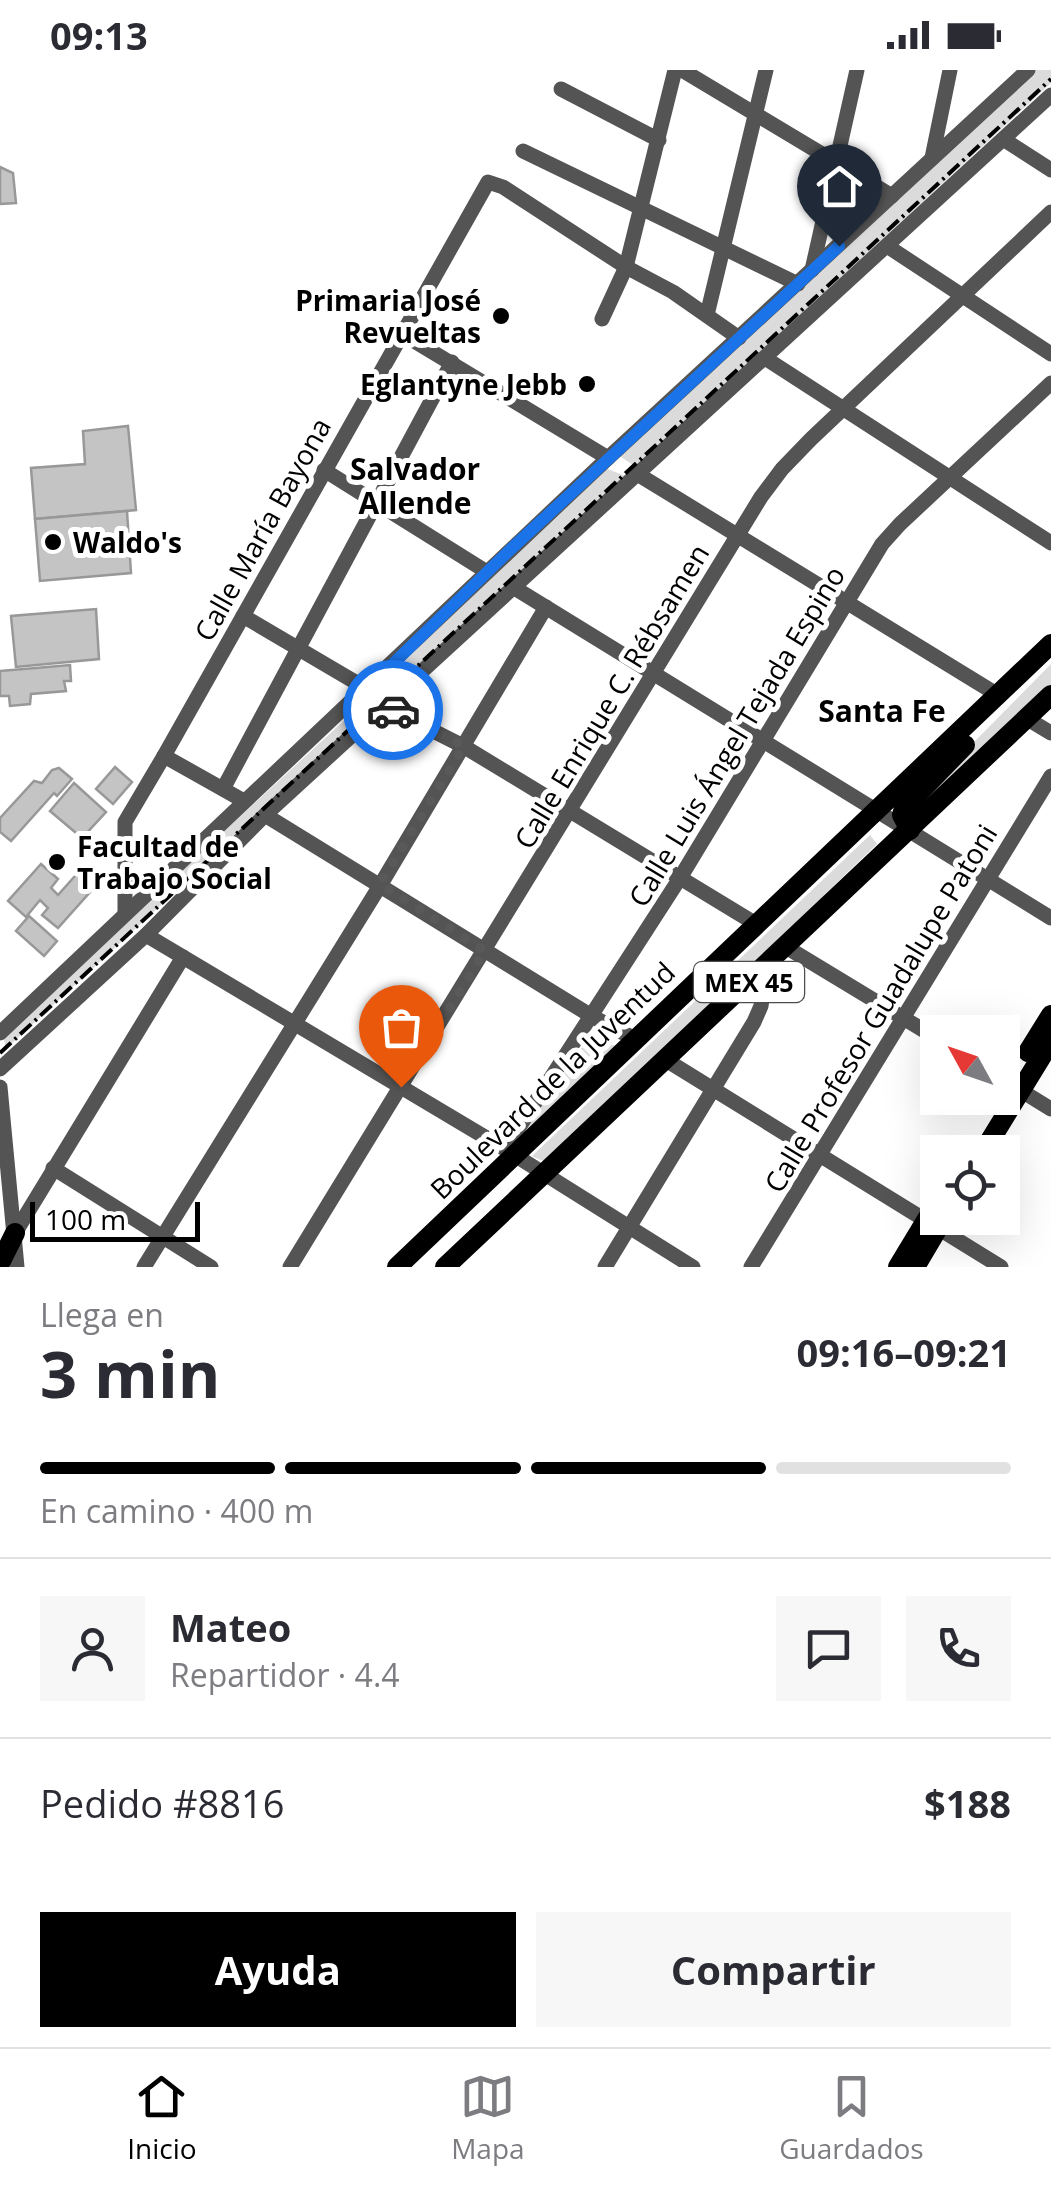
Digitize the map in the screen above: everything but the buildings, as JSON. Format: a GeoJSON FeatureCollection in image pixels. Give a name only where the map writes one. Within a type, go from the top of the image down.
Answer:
{"type":"FeatureCollection","features":[{"type":"Feature","properties":{"kind":"main road","name":"Boulevard de la Juventud"},"geometry":{"type":"LineString","coordinates":[[396,1267],[453,1214],[510,1152],[878,811],[1051,644]]}},
{"type":"Feature","properties":{"kind":"main road","name":"MEX 45"},"geometry":{"type":"LineString","coordinates":[[441,1267],[767,966],[1051,695]]}},
{"type":"Feature","properties":{"kind":"main road"},"geometry":{"type":"LineString","coordinates":[[910,830],[902,815],[904,808],[988,719],[994,699]]}},
{"type":"Feature","properties":{"kind":"main road"},"geometry":{"type":"LineString","coordinates":[[816,918],[825,900],[889,833],[878,811]]}},
{"type":"Feature","properties":{"kind":"main road"},"geometry":{"type":"LineString","coordinates":[[1020,1067],[1051,1015]]}},
{"type":"Feature","properties":{"kind":"main road"},"geometry":{"type":"LineString","coordinates":[[1020,1075],[1051,1041]]}},
{"type":"Feature","properties":{"kind":"main road"},"geometry":{"type":"LineString","coordinates":[[441,1267],[472,1224],[466,1213],[453,1214]]}},
{"type":"Feature","properties":{"kind":"main road"},"geometry":{"type":"LineString","coordinates":[[0,1263],[15,1233]]}},
{"type":"Feature","properties":{"kind":"main road"},"geometry":{"type":"LineString","coordinates":[[898,1267],[925,1235]]}},
{"type":"Feature","properties":{"kind":"main road"},"geometry":{"type":"LineString","coordinates":[[915,1267],[930,1235]]}},
{"type":"Feature","properties":{"kind":"street"},"geometry":{"type":"LineString","coordinates":[[602,319],[626,267],[675,70]]}},
{"type":"Feature","properties":{"kind":"street"},"geometry":{"type":"LineString","coordinates":[[682,70],[892,196]]}},
{"type":"Feature","properties":{"kind":"street"},"geometry":{"type":"LineString","coordinates":[[707,315],[766,70]]}},
{"type":"Feature","properties":{"kind":"street"},"geometry":{"type":"LineString","coordinates":[[812,270],[857,70]]}},
{"type":"Feature","properties":{"kind":"street"},"geometry":{"type":"LineString","coordinates":[[932,158],[950,70]]}},
{"type":"Feature","properties":{"kind":"street"},"geometry":{"type":"LineString","coordinates":[[0,1034],[608,458],[1028,70]]}},
{"type":"Feature","properties":{"kind":"street"},"geometry":{"type":"LineString","coordinates":[[561,90],[659,140]]}},
{"type":"Feature","properties":{"kind":"street"},"geometry":{"type":"LineString","coordinates":[[0,1069],[146,935],[266,815],[1051,95]]}},
{"type":"Feature","properties":{"kind":"street"},"geometry":{"type":"LineString","coordinates":[[1002,139],[1051,170]]}},
{"type":"Feature","properties":{"kind":"street"},"geometry":{"type":"LineString","coordinates":[[522,151],[798,284]]}},
{"type":"Feature","properties":{"kind":"street","name":"Calle María Bayona"},"geometry":{"type":"LineString","coordinates":[[125,913],[125,822],[488,182],[503,187],[626,267]]}},
{"type":"Feature","properties":{"kind":"street","name":"Calle Enrique C. Rébsamen"},"geometry":{"type":"LineString","coordinates":[[290,1267],[737,536],[782,469],[1051,212]]}},
{"type":"Feature","properties":{"kind":"street"},"geometry":{"type":"LineString","coordinates":[[887,246],[1051,354]]}},
{"type":"Feature","properties":{"kind":"street"},"geometry":{"type":"LineString","coordinates":[[626,267],[672,292],[739,338]]}},
{"type":"Feature","properties":{"kind":"street"},"geometry":{"type":"LineString","coordinates":[[401,334],[608,458]]}},
{"type":"Feature","properties":{"kind":"street"},"geometry":{"type":"LineString","coordinates":[[765,358],[1051,544]]}},
{"type":"Feature","properties":{"kind":"street"},"geometry":{"type":"LineString","coordinates":[[224,789],[452,362]]}},
{"type":"Feature","properties":{"kind":"street","name":"Calle Luis Ángel Tejada Espino"},"geometry":{"type":"LineString","coordinates":[[510,1152],[882,544],[1051,383]]}},
{"type":"Feature","properties":{"kind":"street"},"geometry":{"type":"LineString","coordinates":[[324,470],[487,572]]}},
{"type":"Feature","properties":{"kind":"street"},"geometry":{"type":"LineString","coordinates":[[639,475],[994,699]]}},
{"type":"Feature","properties":{"kind":"street"},"geometry":{"type":"LineString","coordinates":[[513,587],[1051,918]]}},
{"type":"Feature","properties":{"kind":"street"},"geometry":{"type":"LineString","coordinates":[[144,1267],[546,607]]}},
{"type":"Feature","properties":{"kind":"street"},"geometry":{"type":"LineString","coordinates":[[243,616],[367,689],[384,706],[464,746],[756,924]]}},
{"type":"Feature","properties":{"kind":"street"},"geometry":{"type":"LineString","coordinates":[[1026,718],[1051,733]]}},
{"type":"Feature","properties":{"kind":"street"},"geometry":{"type":"LineString","coordinates":[[164,756],[244,801]]}},
{"type":"Feature","properties":{"kind":"street","name":"Calle Profesor Guadalupe Patoni"},"geometry":{"type":"LineString","coordinates":[[751,1267],[1051,776]]}},
{"type":"Feature","properties":{"kind":"street"},"geometry":{"type":"LineString","coordinates":[[266,815],[635,1039]]}},
{"type":"Feature","properties":{"kind":"street"},"geometry":{"type":"LineString","coordinates":[[146,935],[510,1152],[693,1267]]}},
{"type":"Feature","properties":{"kind":"street"},"geometry":{"type":"LineString","coordinates":[[786,946],[920,1028]]}},
{"type":"Feature","properties":{"kind":"street"},"geometry":{"type":"LineString","coordinates":[[15,1233],[183,957]]}},
{"type":"Feature","properties":{"kind":"street"},"geometry":{"type":"LineString","coordinates":[[604,1267],[714,1090],[761,1006],[767,966]]}},
{"type":"Feature","properties":{"kind":"street"},"geometry":{"type":"LineString","coordinates":[[666,1060],[920,1213]]}},
{"type":"Feature","properties":{"kind":"street"},"geometry":{"type":"LineString","coordinates":[[0,1087],[17,1267]]}},
{"type":"Feature","properties":{"kind":"street"},"geometry":{"type":"LineString","coordinates":[[1020,1095],[1051,1109]]}},
{"type":"Feature","properties":{"kind":"street"},"geometry":{"type":"LineString","coordinates":[[53,1168],[211,1267]]}},
{"type":"Feature","properties":{"kind":"street"},"geometry":{"type":"LineString","coordinates":[[955,1235],[1001,1267]]}},
{"type":"Feature","properties":{"kind":"shaded area"},"geometry":{"type":"Polygon","coordinates":[[[1034,70],[1051,70],[1051,83],[636,467],[618,455],[1034,70]]]}},
{"type":"Feature","properties":{"kind":"shaded area"},"geometry":{"type":"Polygon","coordinates":[[[605,468],[628,477],[391,690],[384,681],[605,468]]]}},
{"type":"Feature","properties":{"kind":"shaded area"},"geometry":{"type":"Polygon","coordinates":[[[1051,664],[1051,688],[920,813],[911,806],[1051,664]]]}},
{"type":"Feature","properties":{"kind":"shaded area"},"geometry":{"type":"Polygon","coordinates":[[[364,702],[374,707],[6,1049],[3,1036],[364,702]]]}},
{"type":"Feature","properties":{"kind":"shaded area"},"geometry":{"type":"Polygon","coordinates":[[[870,835],[877,844],[767,958],[545,1162],[532,1156],[870,835]]]}},
{"type":"Feature","properties":{"kind":"shaded area"},"geometry":{"type":"Polygon","coordinates":[[[594,1034],[615,1046],[521,1143],[542,1093],[594,1034]]]}},
{"type":"Feature","properties":{"kind":"railway"},"geometry":{"type":"LineString","coordinates":[[0,1053],[1051,79]]}},
{"type":"Feature","properties":{"kind":"way so far"},"geometry":{"type":"LineString","coordinates":[[393,710],[464,746],[380,884],[485,951],[401,1087]]}},
{"type":"Feature","properties":{"kind":"place","name":"Primaria José Revueltas"},"geometry":{"type":"Point","coordinates":[501,316]}},
{"type":"Feature","properties":{"kind":"place","name":"Eglantyne Jebb"},"geometry":{"type":"Point","coordinates":[587,384]}},
{"type":"Feature","properties":{"kind":"place","name":"Waldo's"},"geometry":{"type":"Point","coordinates":[53,542]}},
{"type":"Feature","properties":{"kind":"place","name":"Facultad de Trabajo Social"},"geometry":{"type":"Point","coordinates":[57,862]}},
{"type":"Feature","properties":{"kind":"district","name":"Salvador Allende"},"geometry":{"type":"Point","coordinates":[415,485]}},
{"type":"Feature","properties":{"kind":"district","name":"Santa Fe"},"geometry":{"type":"Point","coordinates":[882,710]}},
{"type":"Feature","properties":{"kind":"route"},"geometry":{"type":"LineString","coordinates":[[393,710],[378,702],[367,689],[511,549],[839,246]]}}]}
